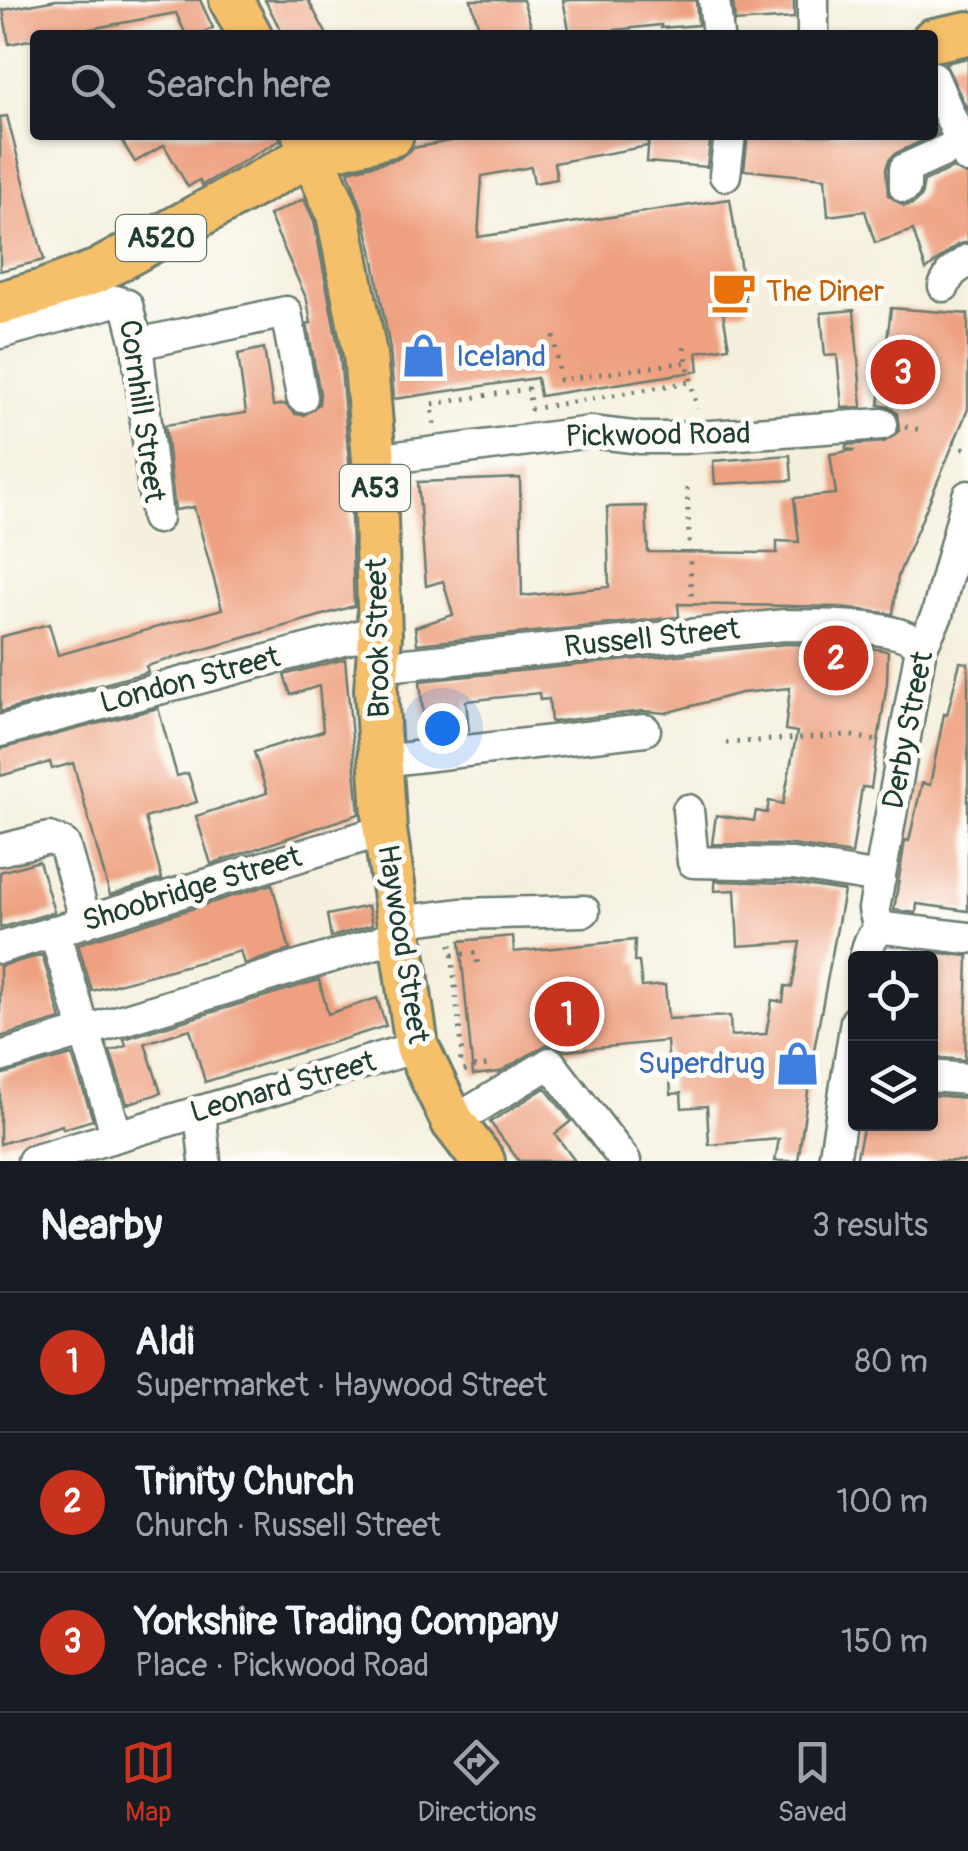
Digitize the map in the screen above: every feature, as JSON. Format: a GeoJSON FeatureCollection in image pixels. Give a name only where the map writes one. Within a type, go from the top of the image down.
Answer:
{"type":"FeatureCollection","features":[{"type":"Feature","properties":{"kind":"highway"},"geometry":{"type":"LineString","coordinates":[[231,0],[247,30]]}},
{"type":"Feature","properties":{"kind":"highway"},"geometry":{"type":"LineString","coordinates":[[938,39],[968,34]]}},
{"type":"Feature","properties":{"kind":"highway","name":"A520"},"geometry":{"type":"LineString","coordinates":[[0,303],[98,270],[308,144],[345,140]]}},
{"type":"Feature","properties":{"kind":"highway","name":"Brook Street"},"geometry":{"type":"LineString","coordinates":[[308,144],[338,214],[376,352],[374,460],[385,830]]}},
{"type":"Feature","properties":{"kind":"highway","name":"Haywood Street"},"geometry":{"type":"LineString","coordinates":[[385,830],[417,1047],[453,1122],[483,1161]]}},
{"type":"Feature","properties":{"kind":"street"},"geometry":{"type":"LineString","coordinates":[[714,0],[717,30]]}},
{"type":"Feature","properties":{"kind":"street"},"geometry":{"type":"LineString","coordinates":[[813,0],[813,30]]}},
{"type":"Feature","properties":{"kind":"street"},"geometry":{"type":"LineString","coordinates":[[905,188],[904,169],[965,150],[938,88]]}},
{"type":"Feature","properties":{"kind":"street"},"geometry":{"type":"LineString","coordinates":[[724,175],[729,140]]}},
{"type":"Feature","properties":{"kind":"street"},"geometry":{"type":"LineString","coordinates":[[944,286],[951,273],[968,260]]}},
{"type":"Feature","properties":{"kind":"street","name":"Cornhill Street"},"geometry":{"type":"LineString","coordinates":[[0,333],[116,301],[126,304],[137,344],[157,518]]}},
{"type":"Feature","properties":{"kind":"street"},"geometry":{"type":"LineString","coordinates":[[137,344],[286,312],[302,396]]}},
{"type":"Feature","properties":{"kind":"street","name":"Pickwood Road"},"geometry":{"type":"LineString","coordinates":[[374,460],[591,432],[682,438],[882,424]]}},
{"type":"Feature","properties":{"kind":"street","name":"Derby Street"},"geometry":{"type":"LineString","coordinates":[[884,928],[874,909],[921,648],[937,614],[968,496]]}},
{"type":"Feature","properties":{"kind":"street","name":"Russell Street"},"geometry":{"type":"LineString","coordinates":[[378,651],[693,634],[785,625],[848,627],[905,635],[916,640],[921,648]]}},
{"type":"Feature","properties":{"kind":"street","name":"London Street"},"geometry":{"type":"LineString","coordinates":[[0,731],[362,634],[378,651]]}},
{"type":"Feature","properties":{"kind":"street"},"geometry":{"type":"LineString","coordinates":[[382,761],[645,730]]}},
{"type":"Feature","properties":{"kind":"street"},"geometry":{"type":"LineString","coordinates":[[688,810],[692,862],[793,864],[880,878]]}},
{"type":"Feature","properties":{"kind":"street","name":"Shoobridge Street"},"geometry":{"type":"LineString","coordinates":[[0,948],[385,830]]}},
{"type":"Feature","properties":{"kind":"street"},"geometry":{"type":"LineString","coordinates":[[0,850],[49,838],[64,844],[86,922]]}},
{"type":"Feature","properties":{"kind":"street"},"geometry":{"type":"LineString","coordinates":[[0,1057],[380,942],[414,920],[584,911]]}},
{"type":"Feature","properties":{"kind":"street"},"geometry":{"type":"LineString","coordinates":[[868,951],[874,934],[884,928],[968,938]]}},
{"type":"Feature","properties":{"kind":"street"},"geometry":{"type":"LineString","coordinates":[[54,931],[117,1136]]}},
{"type":"Feature","properties":{"kind":"street","name":"Leonard Street"},"geometry":{"type":"LineString","coordinates":[[33,1161],[417,1047]]}},
{"type":"Feature","properties":{"kind":"street"},"geometry":{"type":"LineString","coordinates":[[453,1122],[550,1063],[625,1161]]}},
{"type":"Feature","properties":{"kind":"street"},"geometry":{"type":"LineString","coordinates":[[938,1077],[968,1079]]}},
{"type":"Feature","properties":{"kind":"street"},"geometry":{"type":"LineString","coordinates":[[834,1161],[848,1084]]}},
{"type":"Feature","properties":{"kind":"street"},"geometry":{"type":"LineString","coordinates":[[200,1111],[205,1161]]}},
{"type":"Feature","properties":{"kind":"path"},"geometry":{"type":"LineString","coordinates":[[554,336],[560,380],[686,362]]}},
{"type":"Feature","properties":{"kind":"path"},"geometry":{"type":"LineString","coordinates":[[432,404],[528,390],[531,409],[690,382],[684,347]]}},
{"type":"Feature","properties":{"kind":"path"},"geometry":{"type":"LineString","coordinates":[[954,443],[968,450]]}},
{"type":"Feature","properties":{"kind":"path"},"geometry":{"type":"LineString","coordinates":[[686,488],[693,634]]}},
{"type":"Feature","properties":{"kind":"path"},"geometry":{"type":"LineString","coordinates":[[726,743],[848,735],[905,747]]}},
{"type":"Feature","properties":{"kind":"path"},"geometry":{"type":"LineString","coordinates":[[448,916],[462,1055],[456,1075]]}},
{"type":"Feature","properties":{"kind":"path"},"geometry":{"type":"LineString","coordinates":[[452,955],[476,953],[478,967]]}},
{"type":"Feature","properties":{"kind":"building"},"geometry":{"type":"Polygon","coordinates":[[[56,0],[200,0],[213,28],[184,30],[176,13],[84,30],[30,30],[30,40],[9,44],[3,10],[56,0]]]}},
{"type":"Feature","properties":{"kind":"building"},"geometry":{"type":"Polygon","coordinates":[[[265,0],[308,0],[324,30],[280,30],[265,0]]]}},
{"type":"Feature","properties":{"kind":"building"},"geometry":{"type":"Polygon","coordinates":[[[471,0],[523,0],[532,30],[480,30],[471,0]]]}},
{"type":"Feature","properties":{"kind":"building"},"geometry":{"type":"Polygon","coordinates":[[[563,0],[696,0],[698,25],[569,30],[563,0]]]}},
{"type":"Feature","properties":{"kind":"building"},"geometry":{"type":"Polygon","coordinates":[[[733,0],[794,0],[794,18],[735,22],[733,0]]]}},
{"type":"Feature","properties":{"kind":"building"},"geometry":{"type":"Polygon","coordinates":[[[968,58],[968,111],[945,63],[968,58]]]}},
{"type":"Feature","properties":{"kind":"building"},"geometry":{"type":"Polygon","coordinates":[[[7,116],[44,260],[0,271],[0,117],[7,116]]]}},
{"type":"Feature","properties":{"kind":"building"},"geometry":{"type":"Polygon","coordinates":[[[121,140],[280,140],[202,185],[199,180],[188,187],[164,145],[135,162],[121,140]]]}},
{"type":"Feature","properties":{"kind":"building"},"geometry":{"type":"Polygon","coordinates":[[[455,140],[647,140],[648,146],[554,163],[557,179],[534,183],[531,167],[482,176],[478,237],[730,199],[747,310],[723,313],[729,347],[697,352],[699,371],[540,396],[537,378],[394,399],[390,349],[372,250],[348,171],[398,159],[413,148],[455,140]]]}},
{"type":"Feature","properties":{"kind":"building"},"geometry":{"type":"Polygon","coordinates":[[[649,140],[710,140],[707,167],[647,162],[649,140]]]}},
{"type":"Feature","properties":{"kind":"building"},"geometry":{"type":"Polygon","coordinates":[[[747,140],[924,140],[889,160],[888,195],[904,206],[913,204],[921,197],[924,181],[953,168],[968,176],[968,242],[957,245],[926,270],[913,230],[875,243],[865,211],[828,216],[825,178],[744,170],[747,140]]]}},
{"type":"Feature","properties":{"kind":"building"},"geometry":{"type":"Polygon","coordinates":[[[304,199],[314,221],[340,357],[349,461],[354,606],[146,666],[148,672],[0,712],[0,637],[49,624],[58,655],[222,609],[194,507],[175,510],[165,425],[246,413],[238,354],[264,348],[273,406],[285,404],[295,414],[304,415],[319,404],[307,300],[269,215],[304,199]]]}},
{"type":"Feature","properties":{"kind":"building"},"geometry":{"type":"Polygon","coordinates":[[[891,308],[968,314],[968,409],[898,576],[893,614],[838,607],[678,604],[679,617],[417,644],[415,627],[453,615],[443,581],[426,586],[418,482],[520,478],[522,596],[609,587],[607,507],[646,506],[648,552],[777,553],[777,541],[799,542],[794,498],[836,494],[830,454],[855,450],[846,449],[846,445],[884,442],[899,431],[897,413],[879,405],[891,308]]]}},
{"type":"Feature","properties":{"kind":"building"},"geometry":{"type":"Polygon","coordinates":[[[854,310],[862,407],[842,408],[837,355],[825,356],[821,313],[854,310]]]}},
{"type":"Feature","properties":{"kind":"building"},"geometry":{"type":"Polygon","coordinates":[[[790,455],[792,480],[715,484],[713,461],[790,455]]]}},
{"type":"Feature","properties":{"kind":"building"},"geometry":{"type":"Polygon","coordinates":[[[786,644],[888,651],[871,788],[862,787],[852,854],[793,845],[712,844],[716,815],[754,821],[756,811],[767,813],[769,801],[783,804],[797,732],[785,730],[790,688],[741,693],[665,713],[643,711],[551,722],[549,699],[540,700],[539,693],[466,701],[469,731],[425,736],[420,681],[786,644]]]}},
{"type":"Feature","properties":{"kind":"building"},"geometry":{"type":"Polygon","coordinates":[[[345,659],[359,814],[211,864],[196,816],[267,793],[254,752],[323,731],[319,686],[291,695],[284,675],[345,659]]]}},
{"type":"Feature","properties":{"kind":"building"},"geometry":{"type":"Polygon","coordinates":[[[960,662],[968,663],[968,911],[917,904],[916,913],[894,910],[905,840],[909,841],[922,783],[930,785],[944,714],[947,715],[960,662]]]}},
{"type":"Feature","properties":{"kind":"building"},"geometry":{"type":"Polygon","coordinates":[[[158,708],[177,776],[188,773],[197,802],[145,818],[162,879],[110,895],[73,763],[52,769],[50,762],[0,776],[0,749],[158,708]]]}},
{"type":"Feature","properties":{"kind":"building"},"geometry":{"type":"Polygon","coordinates":[[[39,861],[54,912],[0,928],[0,872],[39,861]]]}},
{"type":"Feature","properties":{"kind":"building"},"geometry":{"type":"Polygon","coordinates":[[[715,881],[791,883],[844,891],[798,1161],[775,1161],[779,1139],[709,1145],[707,1106],[682,1108],[681,1093],[671,1094],[667,1041],[565,1051],[548,1044],[499,1072],[473,1075],[460,941],[513,936],[514,952],[635,940],[634,962],[639,962],[642,987],[665,985],[668,1019],[730,1016],[731,1036],[766,1034],[772,1000],[783,1002],[785,986],[792,987],[800,942],[738,946],[735,890],[715,891],[715,881]]]}},
{"type":"Feature","properties":{"kind":"building"},"geometry":{"type":"Polygon","coordinates":[[[272,884],[290,950],[244,964],[240,951],[92,991],[78,944],[272,884]]]}},
{"type":"Feature","properties":{"kind":"building"},"geometry":{"type":"Polygon","coordinates":[[[368,906],[372,925],[331,937],[327,915],[368,906]]]}},
{"type":"Feature","properties":{"kind":"building"},"geometry":{"type":"Polygon","coordinates":[[[938,953],[968,956],[965,1060],[938,1058],[938,953]]]}},
{"type":"Feature","properties":{"kind":"building"},"geometry":{"type":"Polygon","coordinates":[[[42,955],[61,1019],[0,1037],[0,966],[42,955]]]}},
{"type":"Feature","properties":{"kind":"building"},"geometry":{"type":"Polygon","coordinates":[[[319,980],[328,1014],[377,998],[386,1026],[205,1082],[190,1029],[145,1043],[161,1093],[127,1104],[110,1051],[126,1046],[124,1039],[319,980]]]}},
{"type":"Feature","properties":{"kind":"building"},"geometry":{"type":"Polygon","coordinates":[[[72,1055],[93,1120],[0,1144],[0,1075],[72,1055]]]}},
{"type":"Feature","properties":{"kind":"building"},"geometry":{"type":"Polygon","coordinates":[[[545,1088],[571,1121],[555,1134],[575,1161],[519,1161],[490,1122],[545,1088]]]}},
{"type":"Feature","properties":{"kind":"building"},"geometry":{"type":"Polygon","coordinates":[[[938,1096],[968,1098],[968,1161],[856,1161],[862,1131],[938,1131],[938,1096]]]}},
{"type":"Feature","properties":{"kind":"place","name":"The Diner"},"geometry":{"type":"Point","coordinates":[733,291]}},
{"type":"Feature","properties":{"kind":"place","name":"Iceland"},"geometry":{"type":"Point","coordinates":[423,356]}},
{"type":"Feature","properties":{"kind":"place","name":"Yorkshire Trading Company"},"geometry":{"type":"Point","coordinates":[903,372]}},
{"type":"Feature","properties":{"kind":"place","name":"Trinity Church"},"geometry":{"type":"Point","coordinates":[836,658]}},
{"type":"Feature","properties":{"kind":"place","name":"Aldi"},"geometry":{"type":"Point","coordinates":[567,1014]}},
{"type":"Feature","properties":{"kind":"place","name":"Superdrug"},"geometry":{"type":"Point","coordinates":[798,1063]}}]}
